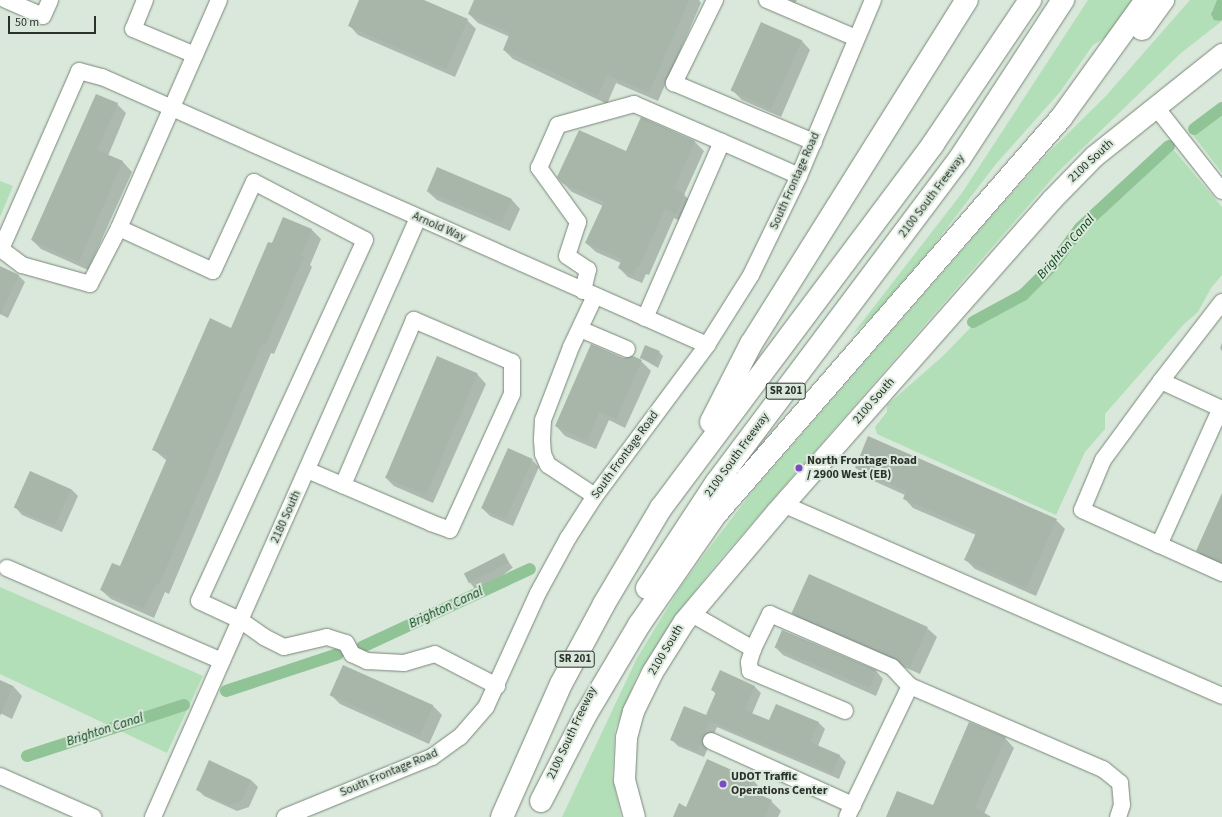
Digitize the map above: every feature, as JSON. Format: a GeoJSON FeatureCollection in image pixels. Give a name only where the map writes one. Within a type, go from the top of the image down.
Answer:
{"type":"FeatureCollection","features":[{"type":"Feature","properties":{"kind":"highway"},"geometry":{"type":"LineString","coordinates":[[661,508],[715,414],[751,344],[967,0]]}},
{"type":"Feature","properties":{"kind":"highway","name":"SR 201"},"geometry":{"type":"LineString","coordinates":[[502,817],[565,678],[604,604],[661,508],[933,144],[1030,0]]}},
{"type":"Feature","properties":{"kind":"highway","name":"2100 South Freeway"},"geometry":{"type":"LineString","coordinates":[[538,809],[609,654],[683,532],[716,483],[960,158],[1063,0]]}},
{"type":"Feature","properties":{"kind":"highway"},"geometry":{"type":"LineString","coordinates":[[1061,118],[1146,0]]}},
{"type":"Feature","properties":{"kind":"highway"},"geometry":{"type":"LineString","coordinates":[[538,809],[585,716],[638,624],[716,514],[1061,118],[1105,74],[1163,0]]}},
{"type":"Feature","properties":{"kind":"main road","name":"2100 South"},"geometry":{"type":"LineString","coordinates":[[632,813],[623,760],[631,717],[652,672],[690,613],[782,504],[1051,200],[1094,156],[1217,57]]}},
{"type":"Feature","properties":{"kind":"street"},"geometry":{"type":"LineString","coordinates":[[6,0],[43,16],[50,0]]}},
{"type":"Feature","properties":{"kind":"street"},"geometry":{"type":"LineString","coordinates":[[146,0],[133,29],[194,55]]}},
{"type":"Feature","properties":{"kind":"street"},"geometry":{"type":"LineString","coordinates":[[220,0],[170,108],[119,228],[213,271],[254,182],[364,240],[200,601],[240,620],[264,637],[284,647],[327,637],[346,642],[352,654],[367,661],[404,663],[435,654],[497,686]]}},
{"type":"Feature","properties":{"kind":"street"},"geometry":{"type":"LineString","coordinates":[[715,0],[674,83],[814,142]]}},
{"type":"Feature","properties":{"kind":"street"},"geometry":{"type":"LineString","coordinates":[[767,0],[856,38]]}},
{"type":"Feature","properties":{"kind":"street","name":"South Frontage Road"},"geometry":{"type":"LineString","coordinates":[[285,817],[432,757],[460,737],[472,726],[497,686],[538,593],[595,496],[707,345],[751,275],[799,176],[873,0]]}},
{"type":"Feature","properties":{"kind":"street","name":"Arnold Way"},"geometry":{"type":"LineString","coordinates":[[119,228],[90,284],[22,265],[1,249],[79,71],[102,77],[707,345]]}},
{"type":"Feature","properties":{"kind":"street"},"geometry":{"type":"LineString","coordinates":[[595,496],[560,476],[548,465],[543,454],[544,420],[580,329],[589,293],[588,270],[567,256],[578,222],[539,168],[558,125],[634,104],[799,176]]}},
{"type":"Feature","properties":{"kind":"street"},"geometry":{"type":"LineString","coordinates":[[1155,106],[1222,191]]}},
{"type":"Feature","properties":{"kind":"street"},"geometry":{"type":"LineString","coordinates":[[645,318],[722,142]]}},
{"type":"Feature","properties":{"kind":"street","name":"2180 South"},"geometry":{"type":"LineString","coordinates":[[153,817],[418,218]]}},
{"type":"Feature","properties":{"kind":"street"},"geometry":{"type":"LineString","coordinates":[[1222,302],[1103,460],[1082,510],[1222,573]]}},
{"type":"Feature","properties":{"kind":"street"},"geometry":{"type":"LineString","coordinates":[[307,470],[450,530],[512,394],[512,362],[414,320],[343,485]]}},
{"type":"Feature","properties":{"kind":"street"},"geometry":{"type":"LineString","coordinates":[[580,329],[627,349]]}},
{"type":"Feature","properties":{"kind":"street"},"geometry":{"type":"LineString","coordinates":[[1159,545],[1222,408],[1161,381]]}},
{"type":"Feature","properties":{"kind":"street"},"geometry":{"type":"LineString","coordinates":[[782,504],[1222,696]]}},
{"type":"Feature","properties":{"kind":"street"},"geometry":{"type":"LineString","coordinates":[[7,568],[222,661]]}},
{"type":"Feature","properties":{"kind":"street"},"geometry":{"type":"LineString","coordinates":[[690,613],[753,649]]}},
{"type":"Feature","properties":{"kind":"street"},"geometry":{"type":"LineString","coordinates":[[845,711],[750,671],[749,662],[753,649],[770,614],[892,667],[910,686],[1103,769],[1120,783],[1122,805],[1118,817]]}},
{"type":"Feature","properties":{"kind":"street"},"geometry":{"type":"LineString","coordinates":[[711,741],[850,811],[910,686]]}},
{"type":"Feature","properties":{"kind":"street"},"geometry":{"type":"LineString","coordinates":[[0,776],[93,817]]}},
{"type":"Feature","properties":{"kind":"shaded area"},"geometry":{"type":"Polygon","coordinates":[[[1088,0],[1136,0],[1111,34],[1093,45],[1060,92],[996,164],[933,246],[873,316],[852,335],[962,193],[1088,0]]]}},
{"type":"Feature","properties":{"kind":"shaded area"},"geometry":{"type":"Polygon","coordinates":[[[1190,0],[1217,0],[1212,11],[1222,21],[1181,53],[1057,173],[718,562],[675,616],[637,676],[615,730],[612,776],[621,817],[562,817],[637,658],[681,586],[752,492],[1048,153],[1105,97],[1190,0]]]}},
{"type":"Feature","properties":{"kind":"shaded area"},"geometry":{"type":"Polygon","coordinates":[[[1217,0],[1222,0],[1222,20],[1220,21],[1214,20],[1211,14],[1217,0]]]}},
{"type":"Feature","properties":{"kind":"shaded area"},"geometry":{"type":"Polygon","coordinates":[[[1222,114],[1222,173],[1193,135],[1222,114]]]}},
{"type":"Feature","properties":{"kind":"shaded area"},"geometry":{"type":"Polygon","coordinates":[[[1173,149],[1222,207],[1222,275],[1211,288],[1198,312],[1184,324],[1105,414],[1105,429],[1085,452],[1056,515],[877,434],[875,427],[887,412],[887,405],[943,356],[972,326],[1021,302],[1042,283],[1088,228],[1173,149]]]}},
{"type":"Feature","properties":{"kind":"shaded area"},"geometry":{"type":"Polygon","coordinates":[[[0,181],[13,186],[0,217],[0,181]]]}},
{"type":"Feature","properties":{"kind":"shaded area"},"geometry":{"type":"Polygon","coordinates":[[[0,587],[203,676],[167,753],[0,674],[0,587]]]}},
{"type":"Feature","properties":{"kind":"building"},"geometry":{"type":"Polygon","coordinates":[[[359,0],[424,0],[468,19],[446,69],[348,26],[359,0]]]}},
{"type":"Feature","properties":{"kind":"building"},"geometry":{"type":"Polygon","coordinates":[[[474,0],[689,0],[649,93],[607,75],[598,96],[576,86],[577,83],[503,50],[510,33],[468,14],[474,0]]]}},
{"type":"Feature","properties":{"kind":"building"},"geometry":{"type":"Polygon","coordinates":[[[761,22],[802,40],[772,109],[730,91],[761,22]]]}},
{"type":"Feature","properties":{"kind":"building"},"geometry":{"type":"Polygon","coordinates":[[[96,94],[118,103],[97,150],[123,161],[79,262],[31,240],[96,94]]]}},
{"type":"Feature","properties":{"kind":"building"},"geometry":{"type":"Polygon","coordinates":[[[641,117],[695,141],[674,189],[685,194],[676,214],[665,209],[639,267],[637,266],[633,275],[618,268],[622,259],[585,243],[604,202],[562,183],[557,177],[579,130],[626,151],[641,117]]]}},
{"type":"Feature","properties":{"kind":"building"},"geometry":{"type":"Polygon","coordinates":[[[437,167],[512,199],[501,223],[427,191],[437,167]]]}},
{"type":"Feature","properties":{"kind":"building"},"geometry":{"type":"Polygon","coordinates":[[[283,217],[312,229],[301,256],[304,257],[265,346],[262,344],[159,585],[156,583],[144,609],[100,590],[112,563],[120,566],[168,456],[152,450],[210,318],[231,328],[268,242],[272,243],[283,217]]]}},
{"type":"Feature","properties":{"kind":"building"},"geometry":{"type":"Polygon","coordinates":[[[0,266],[19,275],[0,315],[0,266]]]}},
{"type":"Feature","properties":{"kind":"building"},"geometry":{"type":"Polygon","coordinates":[[[591,344],[623,358],[633,356],[642,360],[616,419],[599,412],[587,441],[555,426],[591,344]]]}},
{"type":"Feature","properties":{"kind":"building"},"geometry":{"type":"Polygon","coordinates":[[[645,345],[660,351],[655,364],[640,358],[645,345]]]}},
{"type":"Feature","properties":{"kind":"building"},"geometry":{"type":"Polygon","coordinates":[[[437,356],[478,373],[426,495],[385,478],[437,356]]]}},
{"type":"Feature","properties":{"kind":"building"},"geometry":{"type":"Polygon","coordinates":[[[868,436],[1057,519],[1026,588],[964,560],[977,531],[903,499],[906,491],[855,468],[868,436]]]}},
{"type":"Feature","properties":{"kind":"building"},"geometry":{"type":"Polygon","coordinates":[[[508,448],[533,459],[506,519],[481,508],[508,448]]]}},
{"type":"Feature","properties":{"kind":"building"},"geometry":{"type":"Polygon","coordinates":[[[30,471],[71,489],[55,526],[14,508],[30,471]]]}},
{"type":"Feature","properties":{"kind":"building"},"geometry":{"type":"Polygon","coordinates":[[[1222,493],[1222,563],[1196,551],[1222,493]]]}},
{"type":"Feature","properties":{"kind":"building"},"geometry":{"type":"Polygon","coordinates":[[[504,553],[509,563],[469,583],[464,573],[504,553]]]}},
{"type":"Feature","properties":{"kind":"building"},"geometry":{"type":"Polygon","coordinates":[[[809,574],[928,627],[910,666],[792,613],[809,574]]]}},
{"type":"Feature","properties":{"kind":"building"},"geometry":{"type":"Polygon","coordinates":[[[782,630],[877,670],[869,688],[775,647],[782,630]]]}},
{"type":"Feature","properties":{"kind":"building"},"geometry":{"type":"Polygon","coordinates":[[[343,665],[433,705],[420,735],[330,695],[343,665]]]}},
{"type":"Feature","properties":{"kind":"building"},"geometry":{"type":"Polygon","coordinates":[[[720,670],[755,686],[744,710],[769,720],[776,704],[819,722],[810,742],[840,755],[832,773],[710,721],[697,751],[670,740],[684,706],[706,715],[716,692],[711,690],[720,670]]]}},
{"type":"Feature","properties":{"kind":"building"},"geometry":{"type":"Polygon","coordinates":[[[0,680],[13,686],[0,716],[0,680]]]}},
{"type":"Feature","properties":{"kind":"building"},"geometry":{"type":"Polygon","coordinates":[[[969,722],[1006,737],[975,807],[991,817],[886,817],[897,791],[933,805],[969,722]]]}},
{"type":"Feature","properties":{"kind":"building","name":"UDOT Traffic Operations Center"},"geometry":{"type":"Polygon","coordinates":[[[707,759],[752,779],[748,789],[772,800],[765,817],[673,817],[679,803],[686,807],[707,759]]]}},
{"type":"Feature","properties":{"kind":"building"},"geometry":{"type":"Polygon","coordinates":[[[209,760],[251,780],[242,801],[229,805],[196,790],[209,760]]]}},
{"type":"Feature","properties":{"kind":"waterway","name":"Brighton Canal"},"geometry":{"type":"LineString","coordinates":[[1194,129],[1222,108]]}},
{"type":"Feature","properties":{"kind":"waterway","name":"Brighton Canal"},"geometry":{"type":"LineString","coordinates":[[973,322],[1023,295],[1052,266],[1080,228],[1169,146]]}},
{"type":"Feature","properties":{"kind":"waterway","name":"Brighton Canal"},"geometry":{"type":"LineString","coordinates":[[362,647],[530,569]]}},
{"type":"Feature","properties":{"kind":"waterway","name":"Brighton Canal"},"geometry":{"type":"LineString","coordinates":[[226,691],[338,654]]}},
{"type":"Feature","properties":{"kind":"waterway","name":"Brighton Canal"},"geometry":{"type":"LineString","coordinates":[[27,756],[184,705]]}},
{"type":"Feature","properties":{"kind":"place","name":"North Frontage Road / 2900 West (EB)"},"geometry":{"type":"Point","coordinates":[799,468]}},
{"type":"Feature","properties":{"kind":"place","name":"UDOT Traffic Operations Center"},"geometry":{"type":"Point","coordinates":[723,784]}}]}
